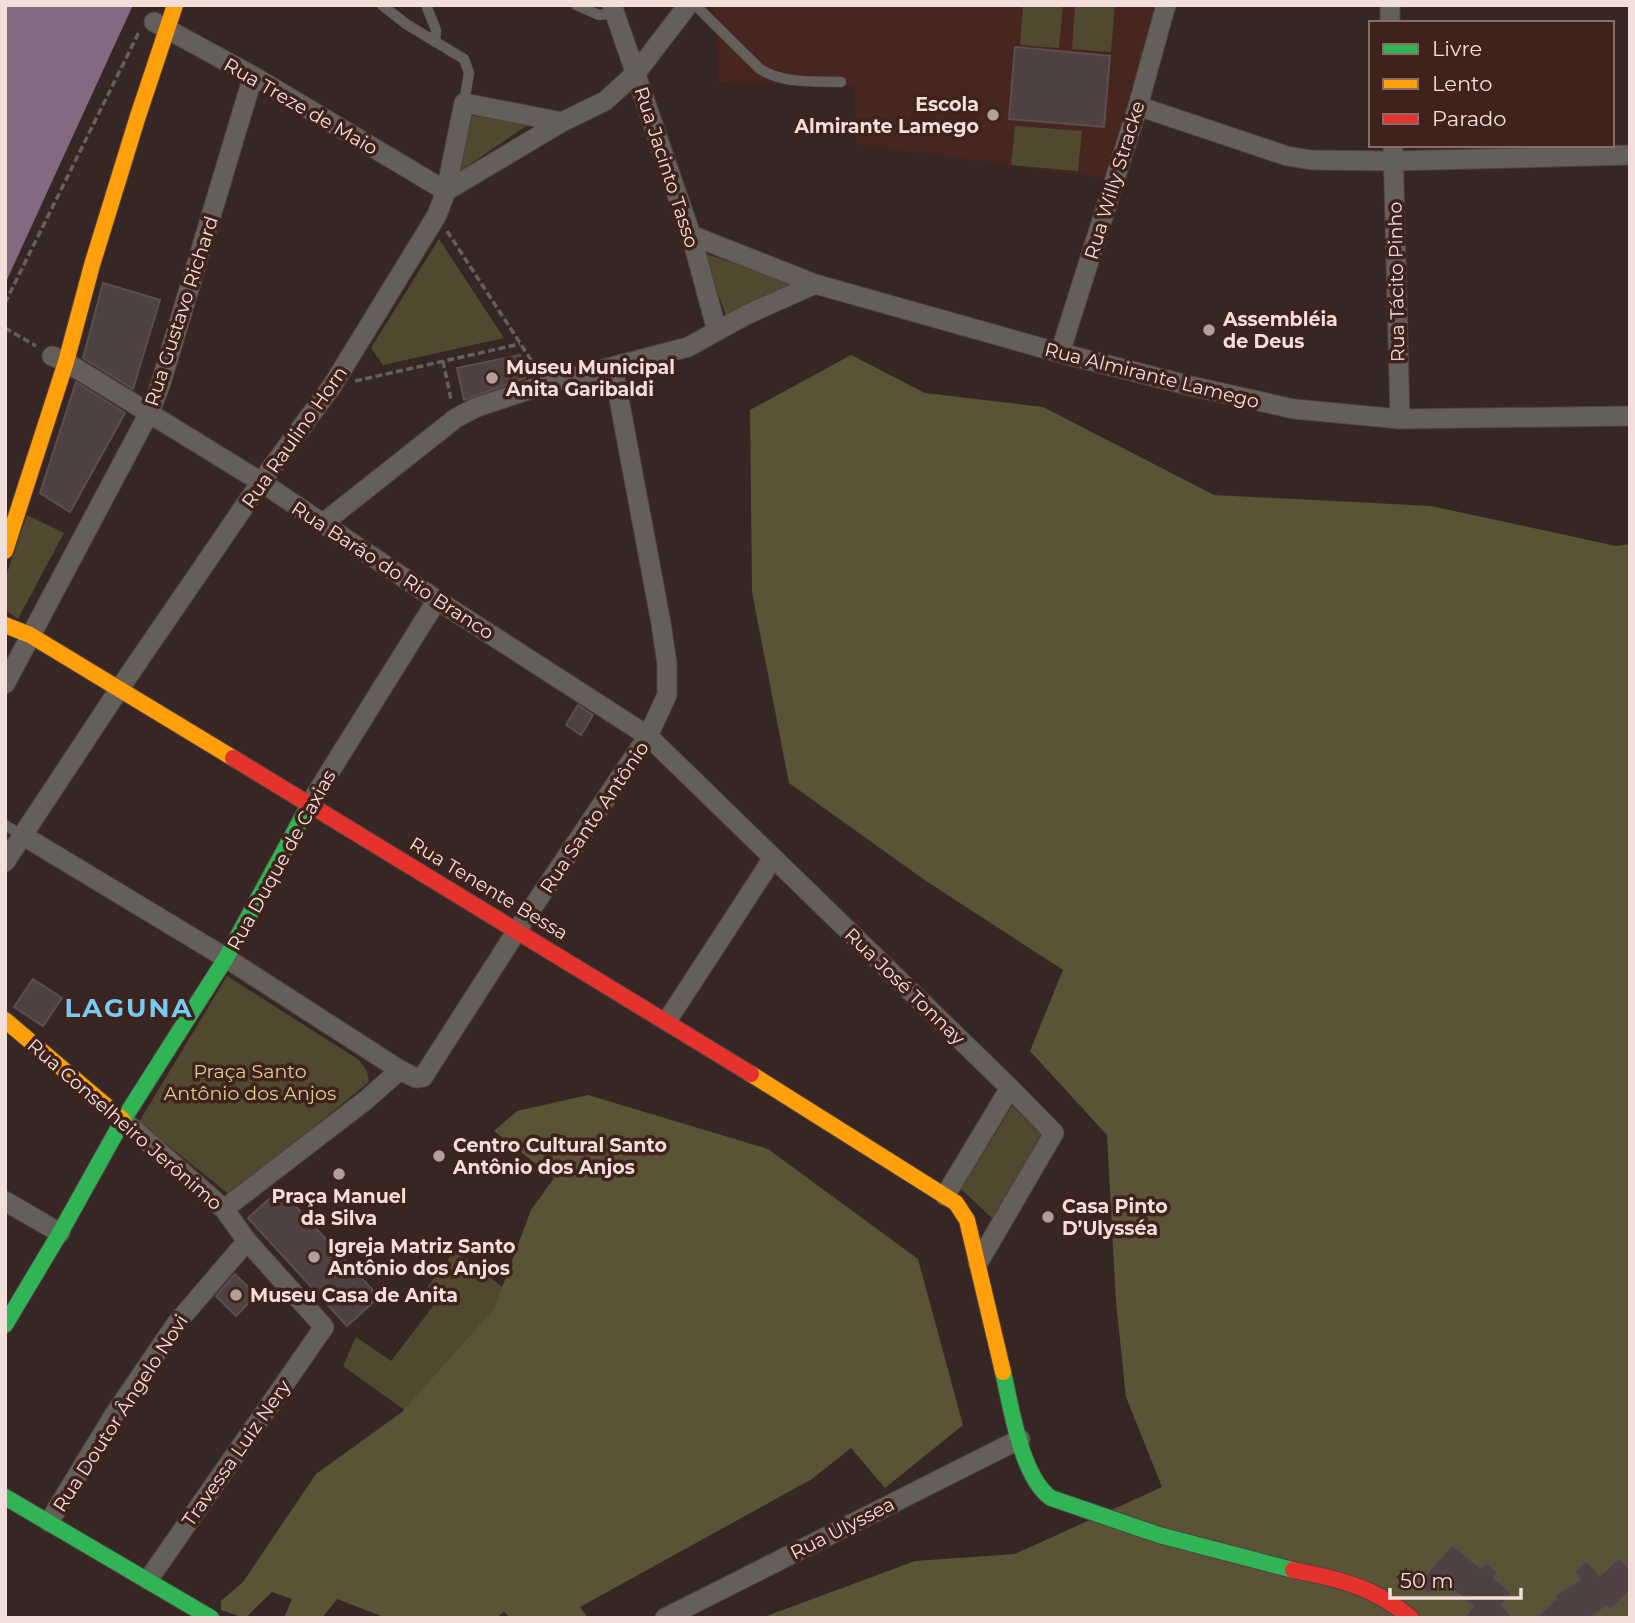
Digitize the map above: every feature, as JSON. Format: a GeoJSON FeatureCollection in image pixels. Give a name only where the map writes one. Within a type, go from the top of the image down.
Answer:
{"type":"FeatureCollection","features":[{"type":"Feature","properties":{"kind":"street"},"geometry":{"type":"LineString","coordinates":[[5,551],[10,506],[59,359],[160,19],[175,5]]}},
{"type":"Feature","properties":{"kind":"street"},"geometry":{"type":"LineString","coordinates":[[446,191],[562,122],[604,101],[636,73],[688,5]]}},
{"type":"Feature","properties":{"kind":"street","name":"Rua Willy Stracke"},"geometry":{"type":"LineString","coordinates":[[1060,353],[1138,106],[1166,5]]}},
{"type":"Feature","properties":{"kind":"street","name":"Rua Jacinto Tasso"},"geometry":{"type":"LineString","coordinates":[[613,9],[691,235],[718,331]]}},
{"type":"Feature","properties":{"kind":"street","name":"Rua Treze de Maio"},"geometry":{"type":"LineString","coordinates":[[160,19],[446,191]]}},
{"type":"Feature","properties":{"kind":"street","name":"Rua Gustavo Richard"},"geometry":{"type":"LineString","coordinates":[[5,684],[149,412],[160,386],[253,76]]}},
{"type":"Feature","properties":{"kind":"street"},"geometry":{"type":"LineString","coordinates":[[464,103],[562,122]]}},
{"type":"Feature","properties":{"kind":"street","name":"Rua Raulino Horn"},"geometry":{"type":"LineString","coordinates":[[5,862],[261,482],[332,386],[437,215],[446,191],[464,103]]}},
{"type":"Feature","properties":{"kind":"street"},"geometry":{"type":"LineString","coordinates":[[1138,106],[1287,156],[1311,160],[1393,153],[1630,155]]}},
{"type":"Feature","properties":{"kind":"street","name":"Rua Tácito Pinho"},"geometry":{"type":"LineString","coordinates":[[1393,153],[1400,419]]}},
{"type":"Feature","properties":{"kind":"street","name":"Rua Almirante Lamego"},"geometry":{"type":"LineString","coordinates":[[691,235],[815,284],[1060,353],[1191,387],[1294,409],[1400,419],[1630,416]]}},
{"type":"Feature","properties":{"kind":"street"},"geometry":{"type":"LineString","coordinates":[[322,524],[456,418],[477,407],[547,384],[688,347],[815,284]]}},
{"type":"Feature","properties":{"kind":"street","name":"Rua Barão do Rio Branco"},"geometry":{"type":"LineString","coordinates":[[59,359],[261,482],[648,736]]}},
{"type":"Feature","properties":{"kind":"street","name":"Rua Santo Antônio"},"geometry":{"type":"LineString","coordinates":[[400,1070],[415,1078],[423,1077],[427,1072],[518,929],[648,736],[667,695],[667,664],[613,367]]}},
{"type":"Feature","properties":{"kind":"street","name":"Rua Duque de Caxias"},"geometry":{"type":"LineString","coordinates":[[5,1325],[123,1120],[226,958],[309,805],[438,600]]}},
{"type":"Feature","properties":{"kind":"street","name":"Rua Tenente Bessa"},"geometry":{"type":"LineString","coordinates":[[5,625],[30,635],[120,688],[309,805],[518,929],[945,1196],[962,1210],[978,1263],[987,1313],[1020,1439],[1036,1480],[1045,1494],[1057,1502],[1211,1549],[1350,1582],[1376,1591],[1411,1618]]}},
{"type":"Feature","properties":{"kind":"street","name":"Rua José Tonnay"},"geometry":{"type":"LineString","coordinates":[[648,736],[1054,1133],[978,1263]]}},
{"type":"Feature","properties":{"kind":"street"},"geometry":{"type":"LineString","coordinates":[[22,835],[226,958],[400,1070],[224,1209]]}},
{"type":"Feature","properties":{"kind":"street"},"geometry":{"type":"LineString","coordinates":[[667,1021],[773,858]]}},
{"type":"Feature","properties":{"kind":"street","name":"Rua Conselheiro Jerônimo"},"geometry":{"type":"LineString","coordinates":[[5,1020],[224,1209],[247,1241],[324,1327]]}},
{"type":"Feature","properties":{"kind":"street"},"geometry":{"type":"LineString","coordinates":[[945,1196],[1010,1088]]}},
{"type":"Feature","properties":{"kind":"street"},"geometry":{"type":"LineString","coordinates":[[5,1201],[60,1233]]}},
{"type":"Feature","properties":{"kind":"street","name":"Rua Doutor Ângelo Novi"},"geometry":{"type":"LineString","coordinates":[[49,1522],[114,1415],[176,1324],[247,1241]]}},
{"type":"Feature","properties":{"kind":"street","name":"Travessa Luiz Nery"},"geometry":{"type":"LineString","coordinates":[[148,1580],[324,1327]]}},
{"type":"Feature","properties":{"kind":"street","name":"Rua Ulyssea"},"geometry":{"type":"LineString","coordinates":[[665,1618],[1020,1439]]}},
{"type":"Feature","properties":{"kind":"street"},"geometry":{"type":"LineString","coordinates":[[5,1497],[211,1618]]}},
{"type":"Feature","properties":{"kind":"lane"},"geometry":{"type":"LineString","coordinates":[[382,5],[464,59],[469,73],[464,103]]}},
{"type":"Feature","properties":{"kind":"lane"},"geometry":{"type":"LineString","coordinates":[[426,5],[436,30],[435,42]]}},
{"type":"Feature","properties":{"kind":"lane"},"geometry":{"type":"LineString","coordinates":[[576,5],[599,15],[613,9]]}},
{"type":"Feature","properties":{"kind":"lane"},"geometry":{"type":"LineString","coordinates":[[695,5],[770,76],[780,79],[841,82]]}},
{"type":"Feature","properties":{"kind":"lane"},"geometry":{"type":"LineString","coordinates":[[5,825],[22,835]]}},
{"type":"Feature","properties":{"kind":"path"},"geometry":{"type":"LineString","coordinates":[[5,303],[140,30],[160,19]]}},
{"type":"Feature","properties":{"kind":"path"},"geometry":{"type":"LineString","coordinates":[[437,215],[547,384]]}},
{"type":"Feature","properties":{"kind":"path"},"geometry":{"type":"LineString","coordinates":[[5,328],[59,359]]}},
{"type":"Feature","properties":{"kind":"path"},"geometry":{"type":"LineString","coordinates":[[332,386],[520,344]]}},
{"type":"Feature","properties":{"kind":"path"},"geometry":{"type":"LineString","coordinates":[[443,361],[456,418]]}},
{"type":"Feature","properties":{"kind":"shaded area"},"geometry":{"type":"Polygon","coordinates":[[[5,5],[133,5],[5,284],[5,5]]]}},
{"type":"Feature","properties":{"kind":"shaded area","name":"Escola Almirante Lamego"},"geometry":{"type":"Polygon","coordinates":[[[714,5],[1161,5],[1113,179],[856,144],[854,86],[719,82],[714,5]]]}},
{"type":"Feature","properties":{"kind":"shaded area"},"geometry":{"type":"Polygon","coordinates":[[[851,355],[925,393],[1043,407],[1214,495],[1431,506],[1616,546],[1630,544],[1630,1618],[761,1618],[915,1561],[1015,1554],[1162,1487],[1126,1397],[1116,1302],[1107,1135],[1030,1051],[1063,970],[926,881],[789,783],[752,592],[750,410],[851,355]]]}},
{"type":"Feature","properties":{"kind":"shaded area"},"geometry":{"type":"Polygon","coordinates":[[[588,1095],[768,1149],[918,1259],[963,1425],[885,1488],[851,1448],[812,1479],[580,1607],[588,1618],[511,1618],[504,1612],[496,1618],[386,1618],[337,1599],[322,1618],[284,1618],[292,1599],[272,1592],[245,1618],[221,1610],[221,1601],[243,1582],[316,1474],[402,1412],[494,1309],[531,1210],[554,1178],[494,1131],[517,1111],[588,1095]]]}},
{"type":"Feature","properties":{"kind":"green space"},"geometry":{"type":"Polygon","coordinates":[[[1023,5],[1063,5],[1059,48],[1020,45],[1023,5]]]}},
{"type":"Feature","properties":{"kind":"green space"},"geometry":{"type":"Polygon","coordinates":[[[1075,5],[1115,5],[1111,52],[1072,49],[1075,5]]]}},
{"type":"Feature","properties":{"kind":"green space"},"geometry":{"type":"Polygon","coordinates":[[[465,115],[532,122],[457,173],[465,115]]]}},
{"type":"Feature","properties":{"kind":"green space"},"geometry":{"type":"Polygon","coordinates":[[[1015,126],[1082,131],[1078,171],[1011,165],[1015,126]]]}},
{"type":"Feature","properties":{"kind":"green space"},"geometry":{"type":"Polygon","coordinates":[[[439,239],[504,338],[383,365],[371,348],[439,239]]]}},
{"type":"Feature","properties":{"kind":"green space"},"geometry":{"type":"Polygon","coordinates":[[[703,253],[798,284],[727,318],[703,253]]]}},
{"type":"Feature","properties":{"kind":"green space"},"geometry":{"type":"Polygon","coordinates":[[[27,515],[64,533],[18,619],[5,610],[5,579],[27,515]]]}},
{"type":"Feature","properties":{"kind":"green space","name":"Praça Santo Antônio dos Anjos"},"geometry":{"type":"Polygon","coordinates":[[[227,976],[359,1060],[367,1071],[369,1082],[230,1195],[139,1122],[227,976]]]}},
{"type":"Feature","properties":{"kind":"green space"},"geometry":{"type":"Polygon","coordinates":[[[1012,1106],[1041,1134],[994,1220],[961,1189],[1012,1106]]]}},
{"type":"Feature","properties":{"kind":"green space"},"geometry":{"type":"Polygon","coordinates":[[[455,1250],[515,1297],[413,1416],[343,1366],[356,1337],[391,1361],[434,1305],[423,1293],[455,1250]]]}},
{"type":"Feature","properties":{"kind":"building"},"geometry":{"type":"Polygon","coordinates":[[[1015,47],[1110,56],[1104,127],[1009,119],[1015,47]]]}},
{"type":"Feature","properties":{"kind":"building"},"geometry":{"type":"Polygon","coordinates":[[[103,283],[160,300],[133,389],[83,358],[103,283]]]}},
{"type":"Feature","properties":{"kind":"building","name":"Museu Municipal Anita Garibaldi"},"geometry":{"type":"Polygon","coordinates":[[[520,355],[525,378],[464,400],[457,368],[520,355]]]}},
{"type":"Feature","properties":{"kind":"building"},"geometry":{"type":"Polygon","coordinates":[[[76,382],[125,413],[70,512],[40,493],[76,382]]]}},
{"type":"Feature","properties":{"kind":"building"},"geometry":{"type":"Polygon","coordinates":[[[578,705],[593,715],[581,735],[566,725],[578,705]]]}},
{"type":"Feature","properties":{"kind":"building"},"geometry":{"type":"Polygon","coordinates":[[[33,979],[62,998],[43,1026],[14,1007],[33,979]]]}},
{"type":"Feature","properties":{"kind":"building","name":"Igreja Matriz Santo Antônio dos Anjos"},"geometry":{"type":"Polygon","coordinates":[[[280,1189],[379,1297],[347,1326],[248,1218],[280,1189]]]}},
{"type":"Feature","properties":{"kind":"building","name":"Museu Casa de Anita"},"geometry":{"type":"Polygon","coordinates":[[[235,1274],[256,1295],[236,1316],[216,1296],[235,1274]]]}},
{"type":"Feature","properties":{"kind":"building"},"geometry":{"type":"Polygon","coordinates":[[[1452,1545],[1481,1568],[1486,1562],[1498,1573],[1494,1578],[1511,1593],[1502,1605],[1513,1618],[1464,1618],[1473,1606],[1440,1580],[1429,1594],[1417,1584],[1452,1545]]]}},
{"type":"Feature","properties":{"kind":"building"},"geometry":{"type":"Polygon","coordinates":[[[1619,1558],[1630,1569],[1630,1591],[1610,1610],[1607,1606],[1590,1618],[1536,1618],[1556,1599],[1554,1596],[1580,1579],[1574,1572],[1586,1561],[1600,1575],[1619,1558]]]}},
{"type":"Feature","properties":{"kind":"traffic: fast"},"geometry":{"type":"LineString","coordinates":[[5,1325],[123,1120],[226,958],[309,805]]}},
{"type":"Feature","properties":{"kind":"traffic: fast"},"geometry":{"type":"LineString","coordinates":[[1003,1372],[1025,1458],[1041,1488],[1051,1498],[1159,1535],[1293,1570]]}},
{"type":"Feature","properties":{"kind":"traffic: fast"},"geometry":{"type":"LineString","coordinates":[[5,1497],[211,1618]]}},
{"type":"Feature","properties":{"kind":"traffic: slow"},"geometry":{"type":"LineString","coordinates":[[5,551],[66,362],[92,265],[138,116],[175,5]]}},
{"type":"Feature","properties":{"kind":"traffic: slow"},"geometry":{"type":"LineString","coordinates":[[5,625],[30,635],[233,758]]}},
{"type":"Feature","properties":{"kind":"traffic: slow"},"geometry":{"type":"LineString","coordinates":[[5,1020],[123,1120]]}},
{"type":"Feature","properties":{"kind":"traffic: slow"},"geometry":{"type":"LineString","coordinates":[[751,1074],[956,1203],[967,1220],[1003,1372]]}},
{"type":"Feature","properties":{"kind":"traffic: jam"},"geometry":{"type":"LineString","coordinates":[[233,758],[751,1074]]}},
{"type":"Feature","properties":{"kind":"traffic: jam"},"geometry":{"type":"LineString","coordinates":[[1293,1570],[1356,1586],[1384,1599],[1411,1618]]}},
{"type":"Feature","properties":{"kind":"place","name":"Escola Almirante Lamego"},"geometry":{"type":"Point","coordinates":[993,115]}},
{"type":"Feature","properties":{"kind":"place","name":"Assembléia de Deus"},"geometry":{"type":"Point","coordinates":[1209,330]}},
{"type":"Feature","properties":{"kind":"place","name":"Museu Municipal Anita Garibaldi"},"geometry":{"type":"Point","coordinates":[492,378]}},
{"type":"Feature","properties":{"kind":"place","name":"Centro Cultural Santo Antônio dos Anjos"},"geometry":{"type":"Point","coordinates":[439,1156]}},
{"type":"Feature","properties":{"kind":"place","name":"Praça Manuel da Silva"},"geometry":{"type":"Point","coordinates":[339,1174]}},
{"type":"Feature","properties":{"kind":"place","name":"Casa Pinto D’Ulysséa"},"geometry":{"type":"Point","coordinates":[1048,1217]}},
{"type":"Feature","properties":{"kind":"place","name":"Igreja Matriz Santo Antônio dos Anjos"},"geometry":{"type":"Point","coordinates":[314,1257]}},
{"type":"Feature","properties":{"kind":"place","name":"Museu Casa de Anita"},"geometry":{"type":"Point","coordinates":[236,1295]}},
{"type":"Feature","properties":{"kind":"district","name":"LAGUNA"},"geometry":{"type":"Point","coordinates":[129,1008]}}]}
